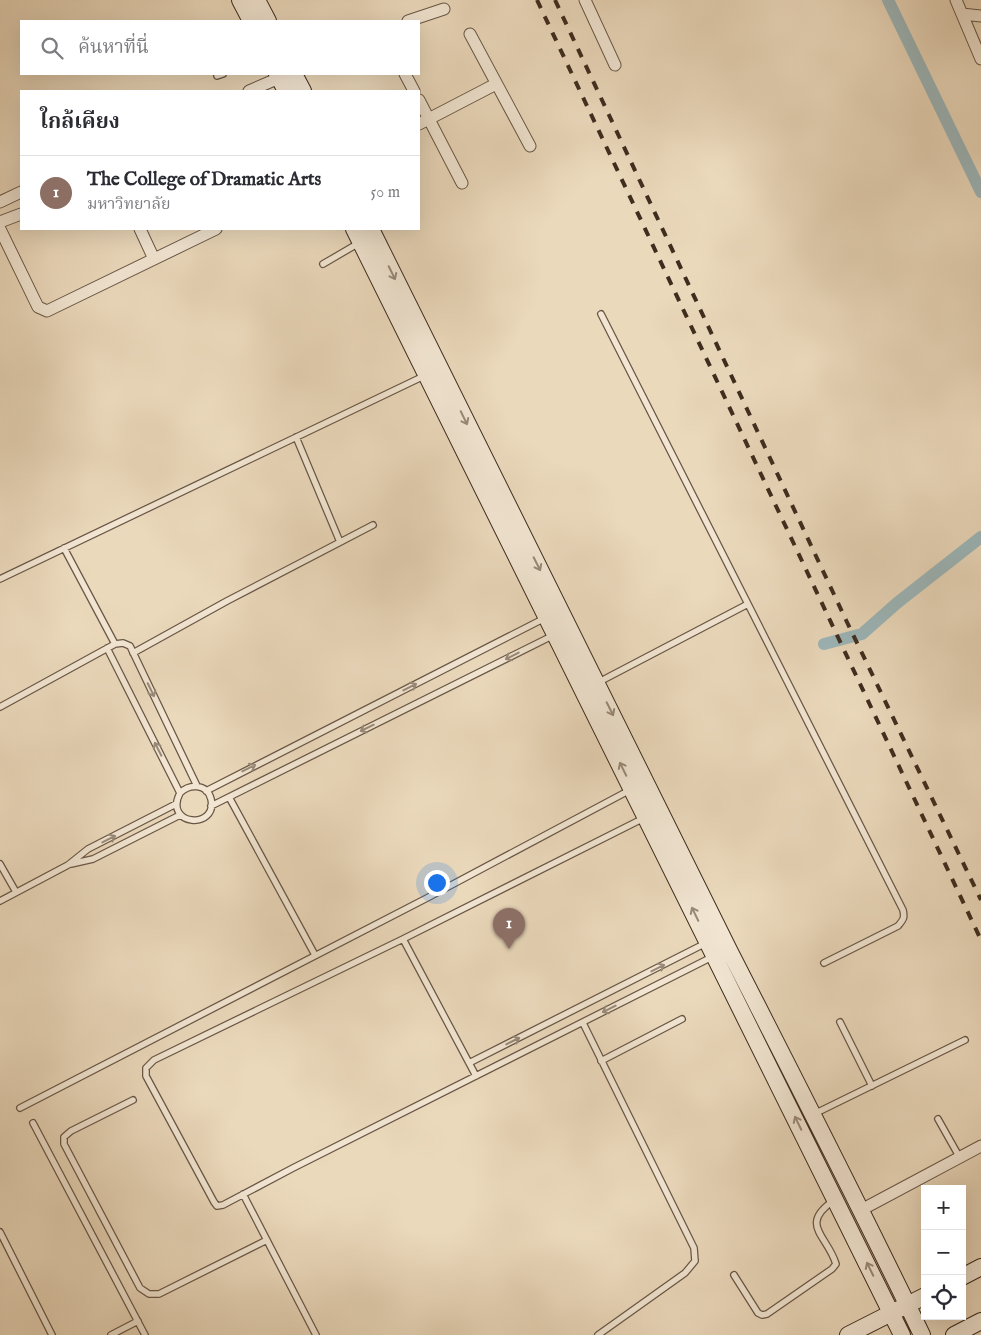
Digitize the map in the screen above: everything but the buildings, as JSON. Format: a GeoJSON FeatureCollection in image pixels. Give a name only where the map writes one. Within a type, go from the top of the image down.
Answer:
{"type":"FeatureCollection","features":[{"type":"Feature","properties":{"kind":"main road"},"geometry":{"type":"LineString","coordinates":[[240,0],[250,20]]}},
{"type":"Feature","properties":{"kind":"main road"},"geometry":{"type":"LineString","coordinates":[[261,1],[268,20]]}},
{"type":"Feature","properties":{"kind":"main road"},"geometry":{"type":"LineString","coordinates":[[284,79],[301,90]]}},
{"type":"Feature","properties":{"kind":"main road"},"geometry":{"type":"LineString","coordinates":[[362,233],[426,375],[553,613]]}},
{"type":"Feature","properties":{"kind":"main road"},"geometry":{"type":"LineString","coordinates":[[362,233],[562,631],[646,816],[718,952],[814,1114],[922,1335]]}},
{"type":"Feature","properties":{"kind":"main road"},"geometry":{"type":"LineString","coordinates":[[562,631],[597,683],[718,952],[902,1335]]}},
{"type":"Feature","properties":{"kind":"main road"},"geometry":{"type":"LineString","coordinates":[[966,1275],[981,1268]]}},
{"type":"Feature","properties":{"kind":"main road"},"geometry":{"type":"LineString","coordinates":[[848,1335],[921,1298]]}},
{"type":"Feature","properties":{"kind":"main road"},"geometry":{"type":"LineString","coordinates":[[954,1335],[981,1321]]}},
{"type":"Feature","properties":{"kind":"street"},"geometry":{"type":"LineString","coordinates":[[585,0],[615,65]]}},
{"type":"Feature","properties":{"kind":"street"},"geometry":{"type":"LineString","coordinates":[[956,0],[981,59]]}},
{"type":"Feature","properties":{"kind":"street"},"geometry":{"type":"LineString","coordinates":[[411,20],[444,9]]}},
{"type":"Feature","properties":{"kind":"street"},"geometry":{"type":"LineString","coordinates":[[962,14],[981,16]]}},
{"type":"Feature","properties":{"kind":"street"},"geometry":{"type":"LineString","coordinates":[[470,34],[530,146]]}},
{"type":"Feature","properties":{"kind":"street"},"geometry":{"type":"LineString","coordinates":[[406,75],[413,90]]}},
{"type":"Feature","properties":{"kind":"street"},"geometry":{"type":"LineString","coordinates":[[252,90],[284,79]]}},
{"type":"Feature","properties":{"kind":"street"},"geometry":{"type":"LineString","coordinates":[[424,122],[496,84]]}},
{"type":"Feature","properties":{"kind":"street"},"geometry":{"type":"LineString","coordinates":[[420,104],[424,122],[462,183]]}},
{"type":"Feature","properties":{"kind":"street"},"geometry":{"type":"LineString","coordinates":[[0,202],[20,192]]}},
{"type":"Feature","properties":{"kind":"street"},"geometry":{"type":"LineString","coordinates":[[0,222],[20,214]]}},
{"type":"Feature","properties":{"kind":"street"},"geometry":{"type":"LineString","coordinates":[[0,229],[38,307],[46,311],[214,230]]}},
{"type":"Feature","properties":{"kind":"street"},"geometry":{"type":"LineString","coordinates":[[140,230],[154,259]]}},
{"type":"Feature","properties":{"kind":"street"},"geometry":{"type":"LineString","coordinates":[[861,1210],[981,1146]]}},
{"type":"Feature","properties":{"kind":"lane"},"geometry":{"type":"LineString","coordinates":[[322,264],[362,233]]}},
{"type":"Feature","properties":{"kind":"lane"},"geometry":{"type":"LineString","coordinates":[[601,314],[905,916],[898,926],[824,963]]}},
{"type":"Feature","properties":{"kind":"lane"},"geometry":{"type":"LineString","coordinates":[[0,579],[426,375]]}},
{"type":"Feature","properties":{"kind":"lane"},"geometry":{"type":"LineString","coordinates":[[296,437],[340,542]]}},
{"type":"Feature","properties":{"kind":"lane"},"geometry":{"type":"LineString","coordinates":[[131,650],[372,525]]}},
{"type":"Feature","properties":{"kind":"lane"},"geometry":{"type":"LineString","coordinates":[[64,548],[115,644]]}},
{"type":"Feature","properties":{"kind":"lane"},"geometry":{"type":"LineString","coordinates":[[597,683],[748,604]]}},
{"type":"Feature","properties":{"kind":"lane"},"geometry":{"type":"LineString","coordinates":[[206,790],[553,613]]}},
{"type":"Feature","properties":{"kind":"lane"},"geometry":{"type":"LineString","coordinates":[[211,806],[562,631]]}},
{"type":"Feature","properties":{"kind":"lane"},"geometry":{"type":"LineString","coordinates":[[0,707],[107,648],[123,643],[131,650],[197,786]]}},
{"type":"Feature","properties":{"kind":"lane"},"geometry":{"type":"LineString","coordinates":[[107,648],[180,793]]}},
{"type":"Feature","properties":{"kind":"lane"},"geometry":{"type":"LineString","coordinates":[[189,786],[197,786],[206,790],[211,800],[211,806],[210,811],[202,820],[190,821],[180,815],[176,804],[180,793],[189,786]]}},
{"type":"Feature","properties":{"kind":"lane"},"geometry":{"type":"LineString","coordinates":[[20,1108],[436,893],[632,788]]}},
{"type":"Feature","properties":{"kind":"lane"},"geometry":{"type":"LineString","coordinates":[[228,797],[315,956]]}},
{"type":"Feature","properties":{"kind":"lane"},"geometry":{"type":"LineString","coordinates":[[0,901],[68,865],[88,849],[176,804]]}},
{"type":"Feature","properties":{"kind":"lane"},"geometry":{"type":"LineString","coordinates":[[68,865],[93,859],[180,815]]}},
{"type":"Feature","properties":{"kind":"lane"},"geometry":{"type":"LineString","coordinates":[[646,816],[402,939],[154,1060],[146,1068],[146,1076],[214,1202],[217,1206],[223,1205],[583,1023],[718,952]]}},
{"type":"Feature","properties":{"kind":"lane"},"geometry":{"type":"LineString","coordinates":[[0,864],[16,892]]}},
{"type":"Feature","properties":{"kind":"lane"},"geometry":{"type":"LineString","coordinates":[[402,939],[476,1076]]}},
{"type":"Feature","properties":{"kind":"lane"},"geometry":{"type":"LineString","coordinates":[[469,1063],[718,952]]}},
{"type":"Feature","properties":{"kind":"lane"},"geometry":{"type":"LineString","coordinates":[[602,1061],[682,1019]]}},
{"type":"Feature","properties":{"kind":"lane"},"geometry":{"type":"LineString","coordinates":[[840,1022],[872,1086]]}},
{"type":"Feature","properties":{"kind":"lane"},"geometry":{"type":"LineString","coordinates":[[583,1023],[694,1248],[695,1261],[685,1274],[598,1335]]}},
{"type":"Feature","properties":{"kind":"lane"},"geometry":{"type":"LineString","coordinates":[[814,1114],[965,1040]]}},
{"type":"Feature","properties":{"kind":"lane"},"geometry":{"type":"LineString","coordinates":[[133,1100],[71,1131],[64,1137],[64,1144],[140,1288],[149,1294],[159,1294],[267,1240]]}},
{"type":"Feature","properties":{"kind":"lane"},"geometry":{"type":"LineString","coordinates":[[938,1119],[960,1158]]}},
{"type":"Feature","properties":{"kind":"lane"},"geometry":{"type":"LineString","coordinates":[[32,1123],[145,1335]]}},
{"type":"Feature","properties":{"kind":"lane"},"geometry":{"type":"LineString","coordinates":[[243,1194],[316,1335]]}},
{"type":"Feature","properties":{"kind":"lane"},"geometry":{"type":"LineString","coordinates":[[734,1275],[758,1313],[762,1315],[767,1314],[832,1270],[836,1264],[833,1255],[816,1224],[817,1216],[824,1207],[836,1199]]}},
{"type":"Feature","properties":{"kind":"lane"},"geometry":{"type":"LineString","coordinates":[[0,1232],[52,1335]]}},
{"type":"Feature","properties":{"kind":"lane"},"geometry":{"type":"LineString","coordinates":[[111,1335],[138,1321]]}},
{"type":"Feature","properties":{"kind":"waterway"},"geometry":{"type":"LineString","coordinates":[[888,0],[981,192]]}},
{"type":"Feature","properties":{"kind":"waterway"},"geometry":{"type":"LineString","coordinates":[[824,644],[862,634],[897,603],[981,537]]}},
{"type":"Feature","properties":{"kind":"railway"},"geometry":{"type":"LineString","coordinates":[[537,0],[981,940]]}},
{"type":"Feature","properties":{"kind":"railway"},"geometry":{"type":"LineString","coordinates":[[555,0],[846,620],[981,900]]}},
{"type":"Feature","properties":{"kind":"place","name":"The College of Dramatic Arts"},"geometry":{"type":"Point","coordinates":[509,949]}}]}
